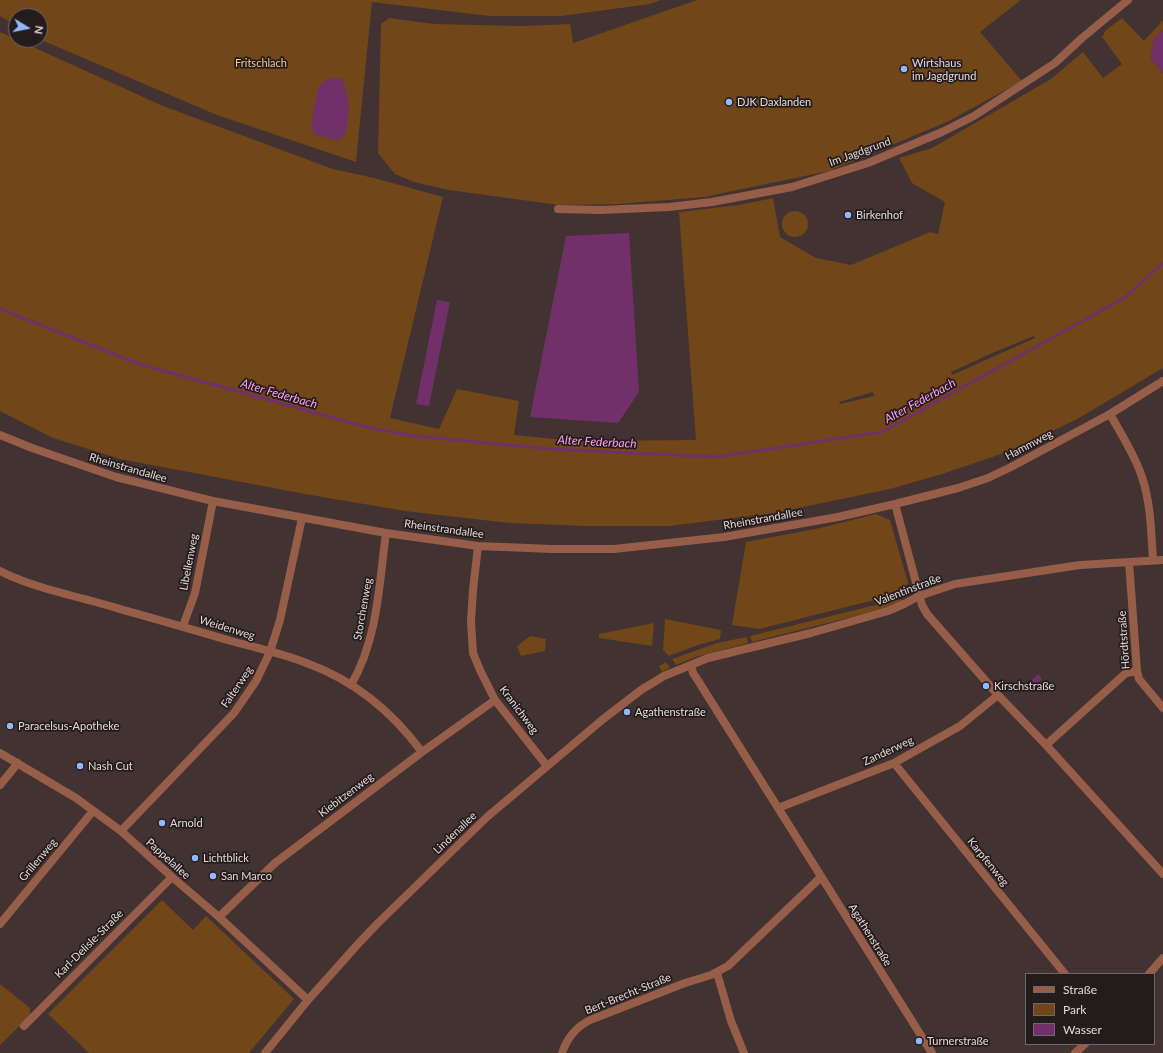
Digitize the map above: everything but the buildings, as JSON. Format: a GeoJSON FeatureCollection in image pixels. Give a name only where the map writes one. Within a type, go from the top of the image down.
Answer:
{"type":"FeatureCollection","features":[{"type":"Feature","properties":{"kind":"street","name":"Im Jagdgrund"},"geometry":{"type":"LineString","coordinates":[[558,209],[602,210],[669,207],[712,202],[792,187],[868,163],[942,132],[980,112],[1055,63],[1082,38],[1128,0]]}},
{"type":"Feature","properties":{"kind":"street","name":"Hammweg"},"geometry":{"type":"LineString","coordinates":[[895,504],[988,478],[1110,414],[1163,381]]}},
{"type":"Feature","properties":{"kind":"street"},"geometry":{"type":"LineString","coordinates":[[1110,414],[1132,454],[1142,477],[1148,501],[1152,560]]}},
{"type":"Feature","properties":{"kind":"street","name":"Rheinstrandallee"},"geometry":{"type":"LineString","coordinates":[[0,435],[116,477],[213,501],[386,533],[478,546],[552,549],[614,549],[675,543],[724,537],[838,517],[895,504]]}},
{"type":"Feature","properties":{"kind":"street","name":"Libellenweg"},"geometry":{"type":"LineString","coordinates":[[183,626],[195,593],[213,501]]}},
{"type":"Feature","properties":{"kind":"street"},"geometry":{"type":"LineString","coordinates":[[895,504],[919,596],[927,614],[998,695],[1046,745],[1163,874]]}},
{"type":"Feature","properties":{"kind":"street","name":"Falterweg"},"geometry":{"type":"LineString","coordinates":[[121,831],[234,713],[256,681],[270,652],[280,620],[302,518]]}},
{"type":"Feature","properties":{"kind":"street","name":"Storchenweg"},"geometry":{"type":"LineString","coordinates":[[351,685],[362,663],[373,628],[386,533]]}},
{"type":"Feature","properties":{"kind":"street","name":"Kranichweg"},"geometry":{"type":"LineString","coordinates":[[478,546],[473,590],[471,630],[473,653],[495,700],[547,766]]}},
{"type":"Feature","properties":{"kind":"street","name":"Valentinstraße"},"geometry":{"type":"LineString","coordinates":[[691,665],[730,652],[811,633],[888,611],[919,596],[955,584],[1080,564],[1163,560]]}},
{"type":"Feature","properties":{"kind":"street","name":"Hördtstraße"},"geometry":{"type":"LineString","coordinates":[[1130,562],[1137,671],[1139,679],[1163,708]]}},
{"type":"Feature","properties":{"kind":"street","name":"Weidenweg"},"geometry":{"type":"LineString","coordinates":[[0,571],[12,577],[66,594],[183,626],[308,663],[362,692],[385,710],[422,752]]}},
{"type":"Feature","properties":{"kind":"street","name":"Lindenallee"},"geometry":{"type":"LineString","coordinates":[[265,1053],[308,1000],[377,924],[487,817],[602,720],[641,690],[664,676],[691,665]]}},
{"type":"Feature","properties":{"kind":"street","name":"Agathenstraße"},"geometry":{"type":"LineString","coordinates":[[691,665],[693,673],[932,1053]]}},
{"type":"Feature","properties":{"kind":"street"},"geometry":{"type":"LineString","coordinates":[[1046,745],[1126,673],[1137,671]]}},
{"type":"Feature","properties":{"kind":"street","name":"Zanderweg"},"geometry":{"type":"LineString","coordinates":[[778,808],[894,763],[960,726],[998,695]]}},
{"type":"Feature","properties":{"kind":"street","name":"Kiebitzenweg"},"geometry":{"type":"LineString","coordinates":[[219,917],[275,863],[422,752],[495,700]]}},
{"type":"Feature","properties":{"kind":"street","name":"Pappelallee"},"geometry":{"type":"LineString","coordinates":[[0,753],[74,798],[121,831],[219,917],[308,1000]]}},
{"type":"Feature","properties":{"kind":"street"},"geometry":{"type":"LineString","coordinates":[[0,785],[18,763]]}},
{"type":"Feature","properties":{"kind":"street","name":"Karpfenweg"},"geometry":{"type":"LineString","coordinates":[[894,763],[1064,973]]}},
{"type":"Feature","properties":{"kind":"street","name":"Grillenweg"},"geometry":{"type":"LineString","coordinates":[[0,924],[93,811]]}},
{"type":"Feature","properties":{"kind":"street","name":"Karl-Delisle-Straße"},"geometry":{"type":"LineString","coordinates":[[24,1026],[172,877]]}},
{"type":"Feature","properties":{"kind":"street","name":"Bert-Brecht-Straße"},"geometry":{"type":"LineString","coordinates":[[562,1053],[574,1031],[586,1022],[678,986],[717,973],[728,966],[821,877]]}},
{"type":"Feature","properties":{"kind":"street"},"geometry":{"type":"LineString","coordinates":[[1150,973],[1163,958]]}},
{"type":"Feature","properties":{"kind":"street"},"geometry":{"type":"LineString","coordinates":[[717,973],[731,1021],[744,1053]]}},
{"type":"Feature","properties":{"kind":"street"},"geometry":{"type":"LineString","coordinates":[[1075,1053],[1083,1045]]}},
{"type":"Feature","properties":{"kind":"green space","name":"Fritschlach"},"geometry":{"type":"Polygon","coordinates":[[[0,0],[661,0],[650,4],[561,16],[490,16],[372,2],[356,162],[217,115],[48,43],[48,8],[8,8],[8,20],[0,16],[0,0]]]}},
{"type":"Feature","properties":{"kind":"green space","name":"DJK Daxlanden"},"geometry":{"type":"Polygon","coordinates":[[[697,0],[1021,0],[980,32],[1022,81],[947,122],[829,171],[704,197],[618,204],[559,205],[449,190],[414,182],[395,174],[378,153],[381,24],[389,18],[434,24],[522,26],[570,24],[573,43],[697,0]]]}},
{"type":"Feature","properties":{"kind":"green space"},"geometry":{"type":"Polygon","coordinates":[[[1122,18],[1144,41],[1163,20],[1163,30],[1154,38],[1151,59],[1163,73],[1163,368],[1079,418],[1016,449],[942,474],[890,489],[774,513],[669,526],[586,526],[509,523],[405,511],[305,494],[120,459],[53,438],[0,411],[0,32],[8,36],[8,48],[35,48],[163,106],[333,169],[374,178],[443,197],[390,418],[439,429],[457,389],[519,401],[514,435],[574,441],[696,440],[679,212],[739,205],[773,198],[780,237],[816,258],[851,265],[930,232],[938,234],[945,202],[912,183],[899,158],[932,148],[1051,79],[1083,52],[1103,78],[1122,64],[1102,37],[1106,30],[1122,18]],[[1034,336],[990,354],[951,372],[952,375],[1035,338],[1034,336]],[[873,392],[839,402],[840,404],[874,396],[873,392]]]}},
{"type":"Feature","properties":{"kind":"green space"},"geometry":{"type":"Polygon","coordinates":[[[795,211],[804,215],[808,224],[804,233],[795,237],[786,233],[782,224],[786,215],[795,211]]]}},
{"type":"Feature","properties":{"kind":"green space"},"geometry":{"type":"Polygon","coordinates":[[[876,514],[890,520],[908,583],[902,593],[759,629],[732,625],[746,542],[820,528],[876,514]]]}},
{"type":"Feature","properties":{"kind":"green space"},"geometry":{"type":"Polygon","coordinates":[[[900,599],[903,601],[895,606],[752,642],[750,636],[900,599]]]}},
{"type":"Feature","properties":{"kind":"green space"},"geometry":{"type":"Polygon","coordinates":[[[665,619],[721,630],[720,639],[698,645],[669,656],[663,650],[665,619]]]}},
{"type":"Feature","properties":{"kind":"green space"},"geometry":{"type":"Polygon","coordinates":[[[654,623],[652,646],[599,638],[599,634],[654,623]]]}},
{"type":"Feature","properties":{"kind":"green space"},"geometry":{"type":"Polygon","coordinates":[[[530,636],[546,639],[545,651],[521,656],[517,646],[530,636]]]}},
{"type":"Feature","properties":{"kind":"green space"},"geometry":{"type":"Polygon","coordinates":[[[747,637],[748,643],[696,657],[676,665],[672,659],[717,643],[747,637]]]}},
{"type":"Feature","properties":{"kind":"green space"},"geometry":{"type":"Polygon","coordinates":[[[666,662],[670,668],[662,672],[659,666],[666,662]]]}},
{"type":"Feature","properties":{"kind":"green space"},"geometry":{"type":"Polygon","coordinates":[[[162,900],[193,930],[206,916],[294,999],[249,1053],[89,1053],[48,1014],[162,900]]]}},
{"type":"Feature","properties":{"kind":"green space"},"geometry":{"type":"Polygon","coordinates":[[[0,984],[30,1008],[30,1016],[0,1045],[0,984]]]}},
{"type":"Feature","properties":{"kind":"water"},"geometry":{"type":"Polygon","coordinates":[[[1163,30],[1163,73],[1151,59],[1154,38],[1163,30]]]}},
{"type":"Feature","properties":{"kind":"water"},"geometry":{"type":"Polygon","coordinates":[[[330,78],[343,79],[349,104],[346,133],[339,140],[314,135],[311,126],[317,92],[322,83],[330,78]]]}},
{"type":"Feature","properties":{"kind":"water"},"geometry":{"type":"Polygon","coordinates":[[[629,233],[639,392],[618,423],[530,417],[566,236],[629,233]]]}},
{"type":"Feature","properties":{"kind":"water"},"geometry":{"type":"Polygon","coordinates":[[[437,300],[450,302],[429,406],[416,404],[437,300]]]}},
{"type":"Feature","properties":{"kind":"water"},"geometry":{"type":"Polygon","coordinates":[[[1038,674],[1042,679],[1033,688],[1029,683],[1038,674]]]}},
{"type":"Feature","properties":{"kind":"waterway","name":"Alter Federbach"},"geometry":{"type":"LineString","coordinates":[[0,309],[139,364],[366,427],[414,436],[551,449],[716,457],[882,432],[1124,298],[1163,263]]}},
{"type":"Feature","properties":{"kind":"place","name":"Wirtshaus im Jagdgrund"},"geometry":{"type":"Point","coordinates":[904,69]}},
{"type":"Feature","properties":{"kind":"place","name":"DJK Daxlanden"},"geometry":{"type":"Point","coordinates":[729,102]}},
{"type":"Feature","properties":{"kind":"place","name":"Birkenhof"},"geometry":{"type":"Point","coordinates":[848,215]}},
{"type":"Feature","properties":{"kind":"place","name":"Kirschstraße"},"geometry":{"type":"Point","coordinates":[986,686]}},
{"type":"Feature","properties":{"kind":"place","name":"Agathenstraße"},"geometry":{"type":"Point","coordinates":[627,712]}},
{"type":"Feature","properties":{"kind":"place","name":"Paracelsus-Apotheke"},"geometry":{"type":"Point","coordinates":[10,726]}},
{"type":"Feature","properties":{"kind":"place","name":"Nash Cut"},"geometry":{"type":"Point","coordinates":[80,766]}},
{"type":"Feature","properties":{"kind":"place","name":"Arnold"},"geometry":{"type":"Point","coordinates":[162,823]}},
{"type":"Feature","properties":{"kind":"place","name":"Lichtblick"},"geometry":{"type":"Point","coordinates":[195,858]}},
{"type":"Feature","properties":{"kind":"place","name":"San Marco"},"geometry":{"type":"Point","coordinates":[213,876]}},
{"type":"Feature","properties":{"kind":"place","name":"Turnerstraße"},"geometry":{"type":"Point","coordinates":[919,1041]}}]}
